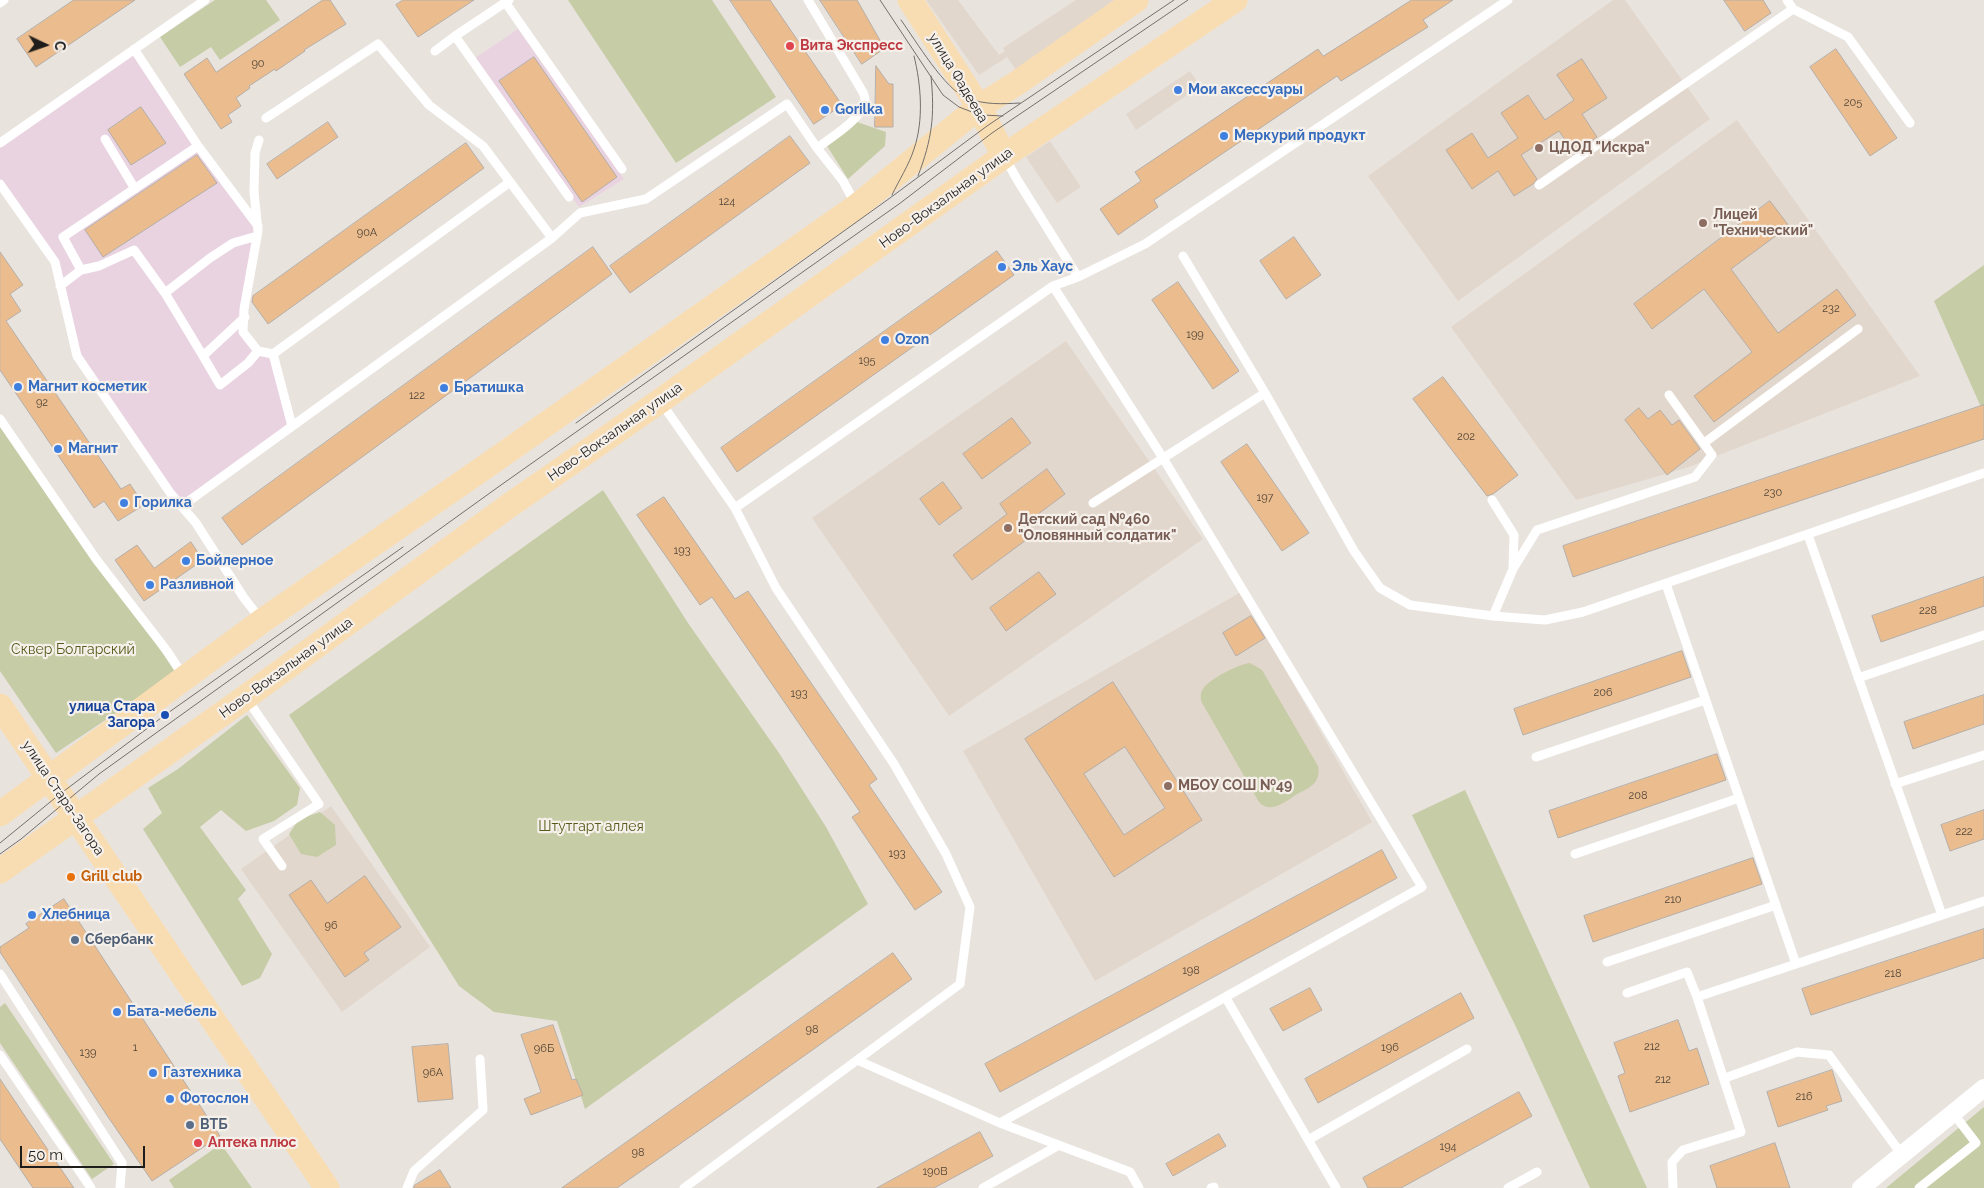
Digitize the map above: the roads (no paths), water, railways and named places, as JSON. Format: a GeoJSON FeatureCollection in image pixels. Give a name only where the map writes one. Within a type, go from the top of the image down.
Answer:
{"type":"FeatureCollection","features":[{"type":"Feature","properties":{"kind":"main road","name":"улица Фадеева"},"geometry":{"type":"LineString","coordinates":[[910,0],[979,108],[1004,156]]}},
{"type":"Feature","properties":{"kind":"main road"},"geometry":{"type":"LineString","coordinates":[[0,814],[262,621],[857,206],[979,108],[1136,0]]}},
{"type":"Feature","properties":{"kind":"main road","name":"Ново-Вокзальная улица"},"geometry":{"type":"LineString","coordinates":[[0,871],[1004,156],[1235,0]]}},
{"type":"Feature","properties":{"kind":"main road","name":"улица Стара-Загора"},"geometry":{"type":"LineString","coordinates":[[0,706],[327,1188]]}},
{"type":"Feature","properties":{"kind":"street"},"geometry":{"type":"LineString","coordinates":[[1861,1188],[1984,1088]]}},
{"type":"Feature","properties":{"kind":"lane"},"geometry":{"type":"LineString","coordinates":[[0,3],[4,0]]}},
{"type":"Feature","properties":{"kind":"lane"},"geometry":{"type":"LineString","coordinates":[[0,143],[205,0]]}},
{"type":"Feature","properties":{"kind":"lane"},"geometry":{"type":"LineString","coordinates":[[808,0],[862,89],[865,100],[862,110],[856,118],[817,148]]}},
{"type":"Feature","properties":{"kind":"lane"},"geometry":{"type":"LineString","coordinates":[[735,508],[1053,286],[1078,277],[1145,244],[1508,0]]}},
{"type":"Feature","properties":{"kind":"lane"},"geometry":{"type":"LineString","coordinates":[[1787,0],[1793,9],[1848,37],[1910,123]]}},
{"type":"Feature","properties":{"kind":"lane"},"geometry":{"type":"LineString","coordinates":[[435,51],[507,1],[622,169]]}},
{"type":"Feature","properties":{"kind":"lane"},"geometry":{"type":"LineString","coordinates":[[1539,186],[1793,9]]}},
{"type":"Feature","properties":{"kind":"lane"},"geometry":{"type":"LineString","coordinates":[[455,36],[569,197]]}},
{"type":"Feature","properties":{"kind":"lane"},"geometry":{"type":"LineString","coordinates":[[266,118],[378,44],[429,105],[483,146],[552,238]]}},
{"type":"Feature","properties":{"kind":"lane"},"geometry":{"type":"LineString","coordinates":[[134,49],[198,146],[258,226]]}},
{"type":"Feature","properties":{"kind":"lane"},"geometry":{"type":"LineString","coordinates":[[182,506],[552,238],[580,213],[646,199],[787,104],[817,148],[843,181],[857,206]]}},
{"type":"Feature","properties":{"kind":"lane"},"geometry":{"type":"LineString","coordinates":[[105,138],[135,189]]}},
{"type":"Feature","properties":{"kind":"lane"},"geometry":{"type":"LineString","coordinates":[[259,140],[255,153],[258,226],[244,309],[243,332],[258,351],[273,354],[510,182]]}},
{"type":"Feature","properties":{"kind":"lane"},"geometry":{"type":"LineString","coordinates":[[81,270],[63,236],[198,146]]}},
{"type":"Feature","properties":{"kind":"lane"},"geometry":{"type":"LineString","coordinates":[[1004,156],[1078,277]]}},
{"type":"Feature","properties":{"kind":"lane"},"geometry":{"type":"LineString","coordinates":[[0,184],[55,262],[77,356],[170,494],[196,523],[244,598],[262,621]]}},
{"type":"Feature","properties":{"kind":"lane"},"geometry":{"type":"LineString","coordinates":[[165,293],[210,258],[233,243],[257,236]]}},
{"type":"Feature","properties":{"kind":"lane"},"geometry":{"type":"LineString","coordinates":[[60,286],[81,270],[99,266],[134,250],[165,293],[220,385],[248,363],[258,351]]}},
{"type":"Feature","properties":{"kind":"lane"},"geometry":{"type":"LineString","coordinates":[[1183,256],[1265,393],[1354,551],[1380,588],[1410,605],[1493,616],[1545,620],[1583,612],[1984,473]]}},
{"type":"Feature","properties":{"kind":"lane"},"geometry":{"type":"LineString","coordinates":[[1000,1123],[1422,887],[1162,458],[1053,286]]}},
{"type":"Feature","properties":{"kind":"lane"},"geometry":{"type":"LineString","coordinates":[[203,356],[245,317]]}},
{"type":"Feature","properties":{"kind":"lane"},"geometry":{"type":"LineString","coordinates":[[1704,443],[1858,329]]}},
{"type":"Feature","properties":{"kind":"lane"},"geometry":{"type":"LineString","coordinates":[[273,354],[292,426]]}},
{"type":"Feature","properties":{"kind":"lane"},"geometry":{"type":"LineString","coordinates":[[1094,503],[1265,393]]}},
{"type":"Feature","properties":{"kind":"lane"},"geometry":{"type":"LineString","coordinates":[[1493,616],[1513,569],[1537,530],[1695,477],[1712,455],[1669,395]]}},
{"type":"Feature","properties":{"kind":"lane"},"geometry":{"type":"LineString","coordinates":[[660,401],[735,508],[776,588],[894,764],[946,854],[970,906],[960,984],[684,1188]]}},
{"type":"Feature","properties":{"kind":"lane"},"geometry":{"type":"LineString","coordinates":[[0,419],[96,559],[167,651],[185,678]]}},
{"type":"Feature","properties":{"kind":"lane"},"geometry":{"type":"LineString","coordinates":[[1492,500],[1514,535],[1513,569]]}},
{"type":"Feature","properties":{"kind":"lane"},"geometry":{"type":"LineString","coordinates":[[1808,535],[1942,915]]}},
{"type":"Feature","properties":{"kind":"lane"},"geometry":{"type":"LineString","coordinates":[[1666,584],[1796,964]]}},
{"type":"Feature","properties":{"kind":"lane"},"geometry":{"type":"LineString","coordinates":[[1858,678],[1984,636]]}},
{"type":"Feature","properties":{"kind":"lane"},"geometry":{"type":"LineString","coordinates":[[246,697],[319,804],[263,840],[282,866]]}},
{"type":"Feature","properties":{"kind":"lane"},"geometry":{"type":"LineString","coordinates":[[1536,757],[1705,700]]}},
{"type":"Feature","properties":{"kind":"lane"},"geometry":{"type":"LineString","coordinates":[[1896,784],[1984,755]]}},
{"type":"Feature","properties":{"kind":"lane"},"geometry":{"type":"LineString","coordinates":[[1575,854],[1739,798]]}},
{"type":"Feature","properties":{"kind":"lane"},"geometry":{"type":"LineString","coordinates":[[1697,997],[1984,901]]}},
{"type":"Feature","properties":{"kind":"lane"},"geometry":{"type":"LineString","coordinates":[[1607,962],[1776,905]]}},
{"type":"Feature","properties":{"kind":"lane"},"geometry":{"type":"LineString","coordinates":[[1627,993],[1687,972],[1725,1078],[1741,1132],[1683,1150],[1672,1162],[1673,1188]]}},
{"type":"Feature","properties":{"kind":"lane"},"geometry":{"type":"LineString","coordinates":[[2,981],[122,1163],[120,1188]]}},
{"type":"Feature","properties":{"kind":"lane"},"geometry":{"type":"LineString","coordinates":[[1226,998],[1336,1188]]}},
{"type":"Feature","properties":{"kind":"lane"},"geometry":{"type":"LineString","coordinates":[[1308,1140],[1467,1049]]}},
{"type":"Feature","properties":{"kind":"lane"},"geometry":{"type":"LineString","coordinates":[[1725,1078],[1797,1052],[1829,1055],[1902,1155]]}},
{"type":"Feature","properties":{"kind":"lane"},"geometry":{"type":"LineString","coordinates":[[0,1055],[91,1188]]}},
{"type":"Feature","properties":{"kind":"lane"},"geometry":{"type":"LineString","coordinates":[[407,1188],[414,1171],[483,1110],[480,1059]]}},
{"type":"Feature","properties":{"kind":"lane"},"geometry":{"type":"LineString","coordinates":[[857,1060],[1000,1123],[1130,1172],[1139,1188]]}},
{"type":"Feature","properties":{"kind":"lane"},"geometry":{"type":"LineString","coordinates":[[1919,1188],[1980,1141],[1953,1113]]}},
{"type":"Feature","properties":{"kind":"lane"},"geometry":{"type":"LineString","coordinates":[[983,1188],[1059,1145]]}},
{"type":"Feature","properties":{"kind":"lane"},"geometry":{"type":"LineString","coordinates":[[1508,1188],[1537,1172]]}},
{"type":"Feature","properties":{"kind":"tram line"},"geometry":{"type":"LineString","coordinates":[[880,0],[943,95],[959,107],[972,112],[982,115],[1003,116]]}},
{"type":"Feature","properties":{"kind":"tram line"},"geometry":{"type":"LineString","coordinates":[[576,423],[890,198],[987,126],[1174,0]]}},
{"type":"Feature","properties":{"kind":"tram line"},"geometry":{"type":"LineString","coordinates":[[0,854],[21,839],[99,774],[501,485],[899,204],[992,133],[1188,0]]}},
{"type":"Feature","properties":{"kind":"tram line"},"geometry":{"type":"LineString","coordinates":[[901,20],[931,64],[958,93],[980,102],[1020,103]]}},
{"type":"Feature","properties":{"kind":"tram line"},"geometry":{"type":"LineString","coordinates":[[892,195],[912,155],[919,126],[920,90],[914,56]]}},
{"type":"Feature","properties":{"kind":"tram line"},"geometry":{"type":"LineString","coordinates":[[918,176],[931,127],[933,103],[931,76]]}},
{"type":"Feature","properties":{"kind":"tram line"},"geometry":{"type":"LineString","coordinates":[[0,843],[60,794],[165,715],[403,547]]}},
{"type":"Feature","properties":{"kind":"place","name":"Вита Экспресс"},"geometry":{"type":"Point","coordinates":[790,46]}},
{"type":"Feature","properties":{"kind":"place","name":"Мои аксессуары"},"geometry":{"type":"Point","coordinates":[1178,90]}},
{"type":"Feature","properties":{"kind":"place","name":"Gorilka"},"geometry":{"type":"Point","coordinates":[825,110]}},
{"type":"Feature","properties":{"kind":"place","name":"Меркурий продукт"},"geometry":{"type":"Point","coordinates":[1224,136]}},
{"type":"Feature","properties":{"kind":"place","name":"ЦДОД \"Искра\""},"geometry":{"type":"Point","coordinates":[1539,148]}},
{"type":"Feature","properties":{"kind":"place","name":"Лицей \"Технический\""},"geometry":{"type":"Point","coordinates":[1703,223]}},
{"type":"Feature","properties":{"kind":"place","name":"Эль Хаус"},"geometry":{"type":"Point","coordinates":[1002,267]}},
{"type":"Feature","properties":{"kind":"place","name":"Ozon"},"geometry":{"type":"Point","coordinates":[885,340]}},
{"type":"Feature","properties":{"kind":"place","name":"Магнит косметик"},"geometry":{"type":"Point","coordinates":[18,387]}},
{"type":"Feature","properties":{"kind":"place","name":"Братишка"},"geometry":{"type":"Point","coordinates":[444,388]}},
{"type":"Feature","properties":{"kind":"place","name":"Магнит"},"geometry":{"type":"Point","coordinates":[58,449]}},
{"type":"Feature","properties":{"kind":"place","name":"Горилка"},"geometry":{"type":"Point","coordinates":[124,503]}},
{"type":"Feature","properties":{"kind":"place","name":"Детский сад №460 \"Оловянный солдатик\""},"geometry":{"type":"Point","coordinates":[1008,528]}},
{"type":"Feature","properties":{"kind":"place","name":"Бойлерное"},"geometry":{"type":"Point","coordinates":[186,561]}},
{"type":"Feature","properties":{"kind":"place","name":"Разливной"},"geometry":{"type":"Point","coordinates":[150,585]}},
{"type":"Feature","properties":{"kind":"place","name":"улица Стара Загора"},"geometry":{"type":"Point","coordinates":[165,715]}},
{"type":"Feature","properties":{"kind":"place","name":"МБОУ СОШ №49"},"geometry":{"type":"Point","coordinates":[1168,786]}},
{"type":"Feature","properties":{"kind":"place","name":"Grill club"},"geometry":{"type":"Point","coordinates":[71,877]}},
{"type":"Feature","properties":{"kind":"place","name":"Хлебница"},"geometry":{"type":"Point","coordinates":[32,915]}},
{"type":"Feature","properties":{"kind":"place","name":"Сбербанк"},"geometry":{"type":"Point","coordinates":[75,940]}},
{"type":"Feature","properties":{"kind":"place","name":"Бата-мебель"},"geometry":{"type":"Point","coordinates":[117,1012]}},
{"type":"Feature","properties":{"kind":"place","name":"Газтехника"},"geometry":{"type":"Point","coordinates":[153,1073]}},
{"type":"Feature","properties":{"kind":"place","name":"Фотослон"},"geometry":{"type":"Point","coordinates":[170,1099]}},
{"type":"Feature","properties":{"kind":"place","name":"ВТБ"},"geometry":{"type":"Point","coordinates":[190,1125]}},
{"type":"Feature","properties":{"kind":"place","name":"Аптека плюс"},"geometry":{"type":"Point","coordinates":[198,1143]}},
{"type":"Feature","properties":{"kind":"park label","name":"Сквер Болгарский"},"geometry":{"type":"Point","coordinates":[73,650]}},
{"type":"Feature","properties":{"kind":"park label","name":"Штутгарт аллея"},"geometry":{"type":"Point","coordinates":[591,827]}}]}
